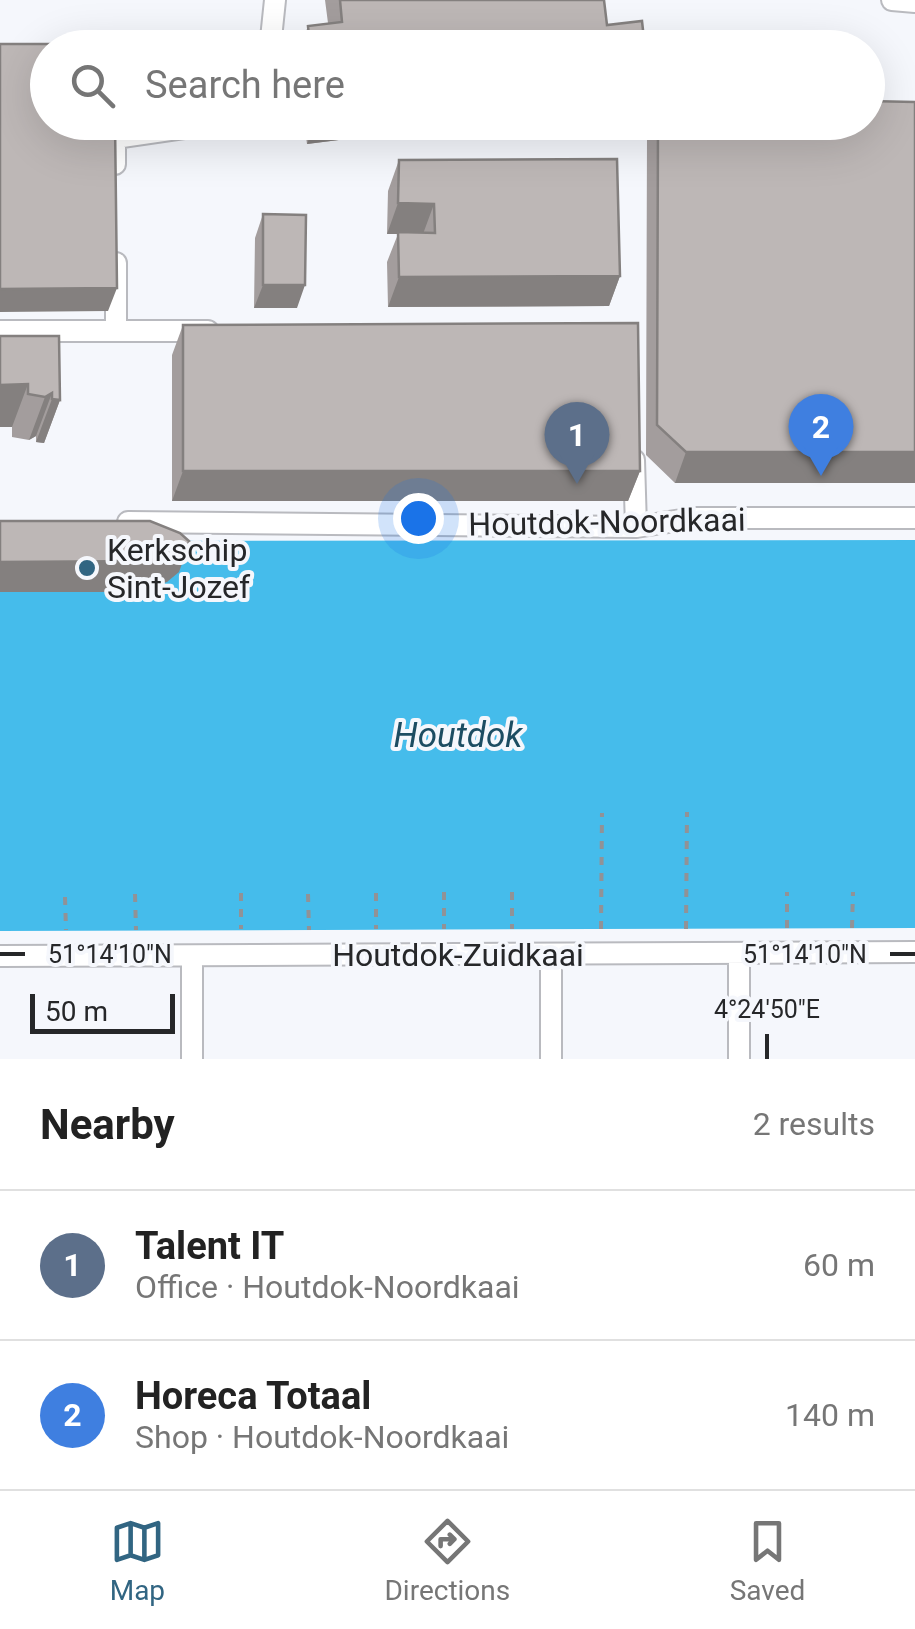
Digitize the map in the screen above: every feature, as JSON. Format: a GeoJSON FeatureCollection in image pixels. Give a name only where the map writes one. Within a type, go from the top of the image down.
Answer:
{"type":"FeatureCollection","features":[{"type":"Feature","properties":{"kind":"street"},"geometry":{"type":"LineString","coordinates":[[272,30],[275,0]]}},
{"type":"Feature","properties":{"kind":"street"},"geometry":{"type":"LineString","coordinates":[[892,0],[915,2]]}},
{"type":"Feature","properties":{"kind":"street"},"geometry":{"type":"LineString","coordinates":[[115,140],[115,177]]}},
{"type":"Feature","properties":{"kind":"street"},"geometry":{"type":"LineString","coordinates":[[116,235],[116,331]]}},
{"type":"Feature","properties":{"kind":"street"},"geometry":{"type":"LineString","coordinates":[[0,332],[234,331]]}},
{"type":"Feature","properties":{"kind":"street"},"geometry":{"type":"LineString","coordinates":[[634,438],[636,527]]}},
{"type":"Feature","properties":{"kind":"street","name":"Houtdok-Noordkaai"},"geometry":{"type":"LineString","coordinates":[[99,522],[636,527],[695,518],[915,518]]}},
{"type":"Feature","properties":{"kind":"street","name":"Houtdok-Zuidkaai"},"geometry":{"type":"LineString","coordinates":[[0,956],[915,952]]}},
{"type":"Feature","properties":{"kind":"street"},"geometry":{"type":"LineString","coordinates":[[550,954],[551,1059]]}},
{"type":"Feature","properties":{"kind":"street"},"geometry":{"type":"LineString","coordinates":[[739,1059],[740,954]]}},
{"type":"Feature","properties":{"kind":"street"},"geometry":{"type":"LineString","coordinates":[[192,956],[192,1059]]}},
{"type":"Feature","properties":{"kind":"path"},"geometry":{"type":"LineString","coordinates":[[602,812],[602,928]]}},
{"type":"Feature","properties":{"kind":"path"},"geometry":{"type":"LineString","coordinates":[[686,928],[687,812]]}},
{"type":"Feature","properties":{"kind":"path"},"geometry":{"type":"LineString","coordinates":[[444,892],[444,930]]}},
{"type":"Feature","properties":{"kind":"path"},"geometry":{"type":"LineString","coordinates":[[512,892],[512,929]]}},
{"type":"Feature","properties":{"kind":"path"},"geometry":{"type":"LineString","coordinates":[[787,928],[788,892]]}},
{"type":"Feature","properties":{"kind":"path"},"geometry":{"type":"LineString","coordinates":[[852,928],[853,892]]}},
{"type":"Feature","properties":{"kind":"path"},"geometry":{"type":"LineString","coordinates":[[241,893],[241,929]]}},
{"type":"Feature","properties":{"kind":"path"},"geometry":{"type":"LineString","coordinates":[[376,893],[376,930]]}},
{"type":"Feature","properties":{"kind":"path"},"geometry":{"type":"LineString","coordinates":[[135,894],[136,930]]}},
{"type":"Feature","properties":{"kind":"path"},"geometry":{"type":"LineString","coordinates":[[308,894],[308,930]]}},
{"type":"Feature","properties":{"kind":"path"},"geometry":{"type":"LineString","coordinates":[[66,897],[66,930]]}},
{"type":"Feature","properties":{"kind":"water","name":"Houtdok"},"geometry":{"type":"Polygon","coordinates":[[[915,540],[915,928],[0,931],[0,541],[915,540]]]}},
{"type":"Feature","properties":{"kind":"building"},"geometry":{"type":"Polygon","coordinates":[[[340,0],[604,0],[607,25],[642,21],[643,30],[308,30],[308,26],[342,22],[340,0]]]}},
{"type":"Feature","properties":{"kind":"building"},"geometry":{"type":"Polygon","coordinates":[[[0,44],[30,44],[30,140],[115,140],[117,288],[0,289],[0,44]]]}},
{"type":"Feature","properties":{"kind":"building"},"geometry":{"type":"Polygon","coordinates":[[[885,101],[915,102],[915,452],[686,452],[657,425],[658,140],[885,140],[885,101]]]}},
{"type":"Feature","properties":{"kind":"building"},"geometry":{"type":"Polygon","coordinates":[[[617,159],[620,276],[399,277],[398,232],[435,233],[434,204],[398,203],[399,160],[617,159]]]}},
{"type":"Feature","properties":{"kind":"building"},"geometry":{"type":"Polygon","coordinates":[[[263,214],[306,215],[305,285],[263,285],[263,214]]]}},
{"type":"Feature","properties":{"kind":"building"},"geometry":{"type":"Polygon","coordinates":[[[638,323],[640,471],[183,471],[183,325],[638,323]]]}},
{"type":"Feature","properties":{"kind":"building"},"geometry":{"type":"Polygon","coordinates":[[[0,336],[59,336],[60,400],[52,399],[52,393],[45,397],[28,394],[28,384],[0,385],[0,336]]]}},
{"type":"Feature","properties":{"kind":"building"},"geometry":{"type":"Polygon","coordinates":[[[0,521],[150,521],[180,533],[190,542],[179,551],[149,561],[0,562],[0,521]]]}},
{"type":"Feature","properties":{"kind":"place","name":"Horeca Totaal"},"geometry":{"type":"Point","coordinates":[821,476]}},
{"type":"Feature","properties":{"kind":"place","name":"Talent IT"},"geometry":{"type":"Point","coordinates":[577,484]}},
{"type":"Feature","properties":{"kind":"place","name":"Kerkschip Sint-Jozef"},"geometry":{"type":"Point","coordinates":[87,568]}}]}
